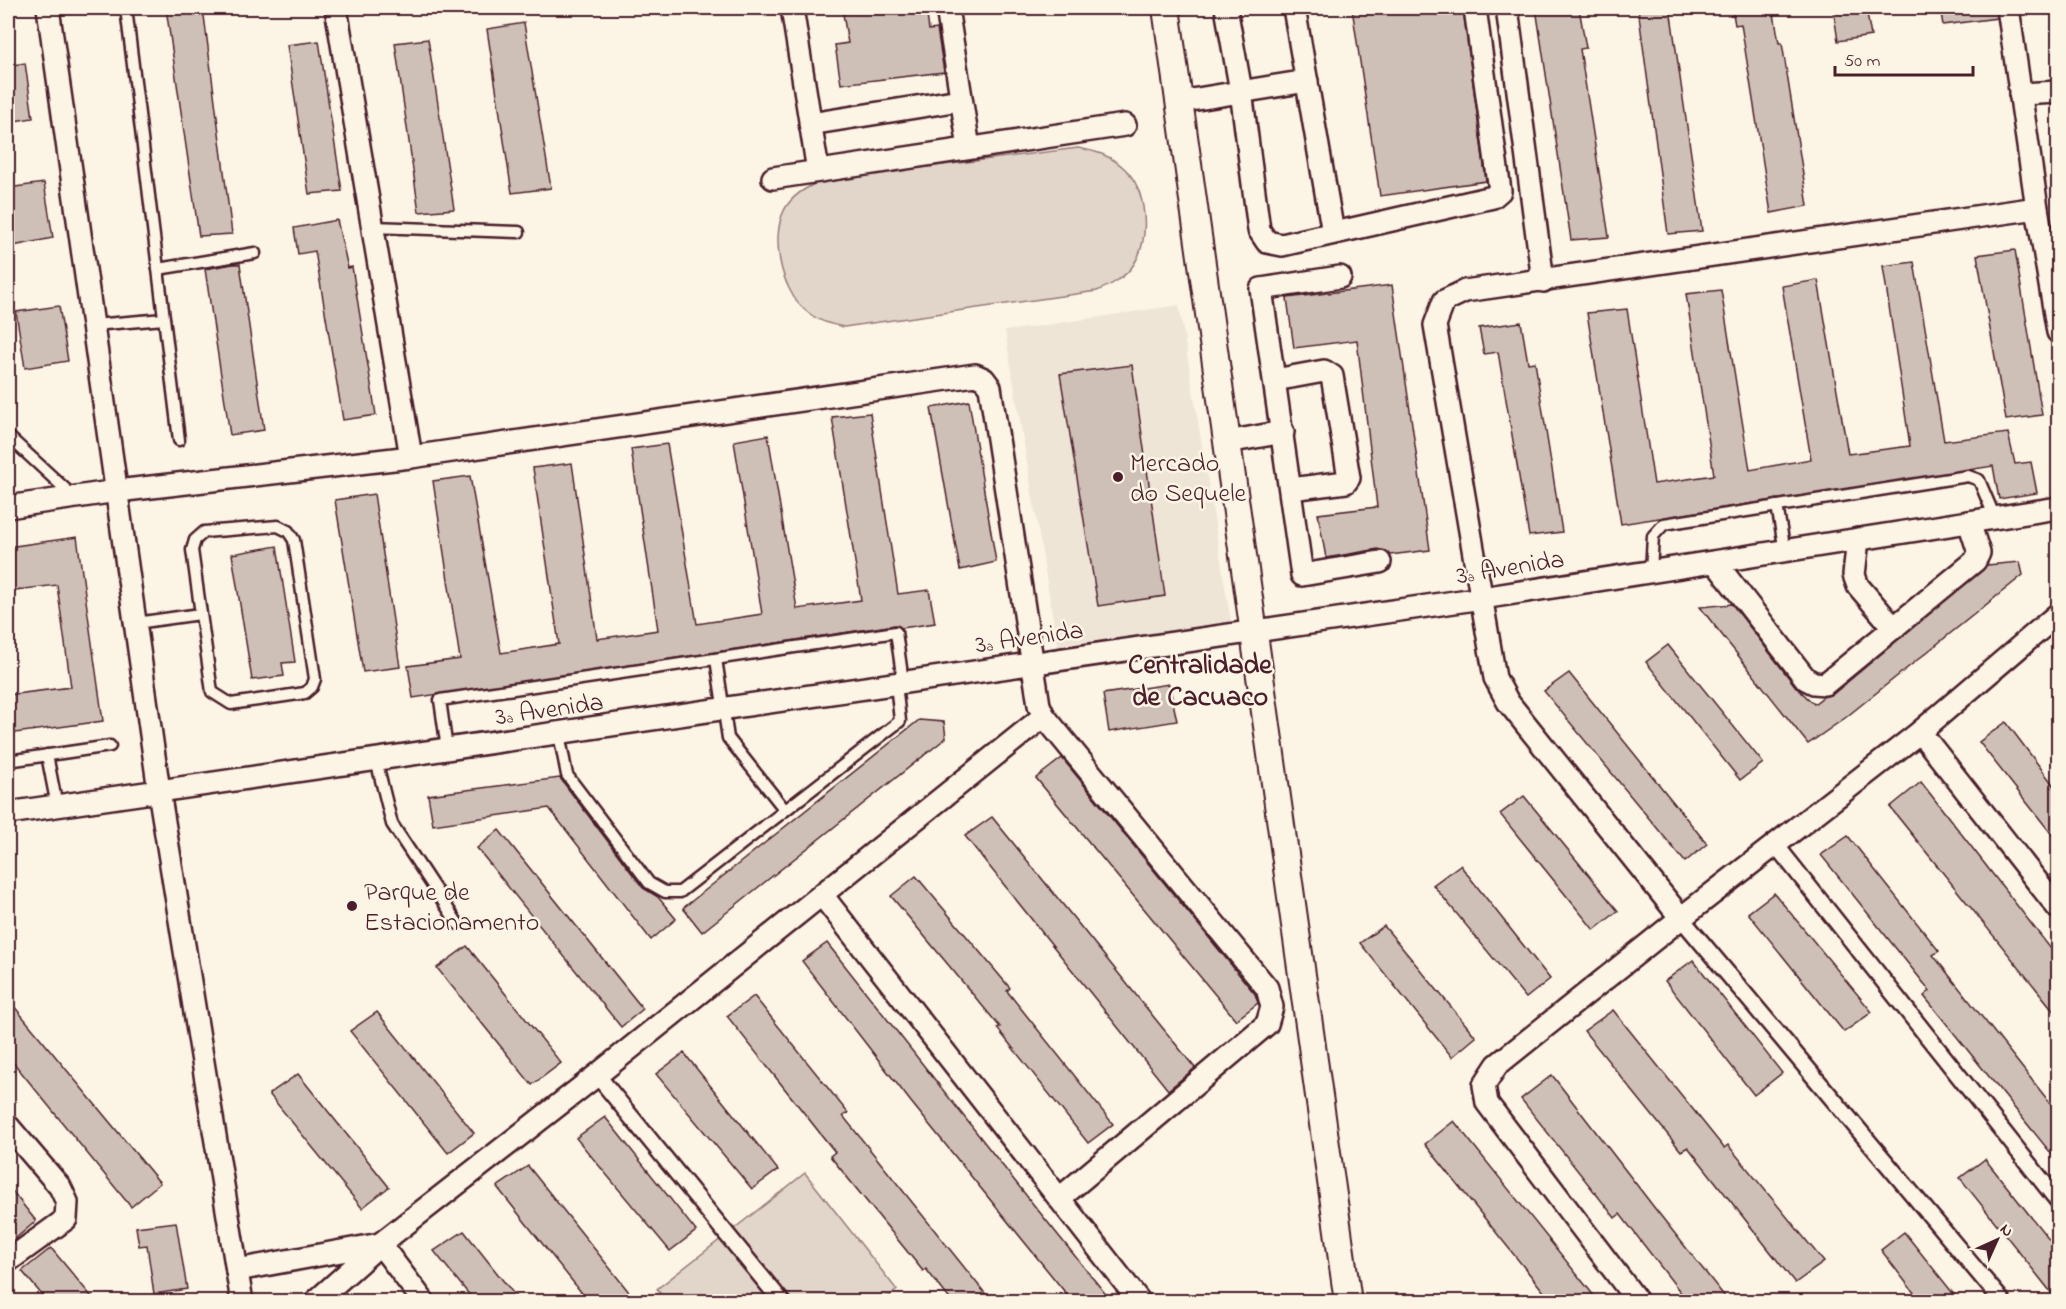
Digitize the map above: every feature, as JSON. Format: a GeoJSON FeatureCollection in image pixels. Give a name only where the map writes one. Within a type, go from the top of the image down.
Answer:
{"type":"FeatureCollection","features":[{"type":"Feature","properties":{"kind":"street"},"geometry":{"type":"LineString","coordinates":[[48,8],[159,791],[242,1302]]}},
{"type":"Feature","properties":{"kind":"street"},"geometry":{"type":"LineString","coordinates":[[336,8],[411,457]]}},
{"type":"Feature","properties":{"kind":"street"},"geometry":{"type":"LineString","coordinates":[[792,8],[818,171]]}},
{"type":"Feature","properties":{"kind":"street"},"geometry":{"type":"LineString","coordinates":[[947,8],[969,148]]}},
{"type":"Feature","properties":{"kind":"street"},"geometry":{"type":"LineString","coordinates":[[1166,8],[1348,1302]]}},
{"type":"Feature","properties":{"kind":"street"},"geometry":{"type":"LineString","coordinates":[[1226,8],[1241,91],[1259,230],[1267,242],[1282,245],[1493,196],[1500,191],[1475,8]]}},
{"type":"Feature","properties":{"kind":"street"},"geometry":{"type":"LineString","coordinates":[[1294,8],[1333,233]]}},
{"type":"Feature","properties":{"kind":"street"},"geometry":{"type":"LineString","coordinates":[[1507,8],[1543,281]]}},
{"type":"Feature","properties":{"kind":"street"},"geometry":{"type":"LineString","coordinates":[[2008,8],[2037,208],[2055,294],[2058,332]]}},
{"type":"Feature","properties":{"kind":"street"},"geometry":{"type":"LineString","coordinates":[[1179,102],[1307,81]]}},
{"type":"Feature","properties":{"kind":"street"},"geometry":{"type":"LineString","coordinates":[[2020,94],[2058,92]]}},
{"type":"Feature","properties":{"kind":"street"},"geometry":{"type":"LineString","coordinates":[[810,124],[960,100]]}},
{"type":"Feature","properties":{"kind":"street"},"geometry":{"type":"LineString","coordinates":[[773,178],[1125,125]]}},
{"type":"Feature","properties":{"kind":"street"},"geometry":{"type":"LineString","coordinates":[[2003,1302],[1681,918],[1509,702],[1495,678],[1435,325],[1444,301],[1465,291],[2037,208]]}},
{"type":"Feature","properties":{"kind":"street"},"geometry":{"type":"LineString","coordinates":[[1340,277],[1261,289],[1302,574],[1380,562]]}},
{"type":"Feature","properties":{"kind":"street"},"geometry":{"type":"LineString","coordinates":[[1275,380],[1324,371],[1332,375],[1349,478],[1346,482],[1291,489]]}},
{"type":"Feature","properties":{"kind":"street"},"geometry":{"type":"LineString","coordinates":[[8,507],[117,491],[411,457],[975,375],[984,380],[990,387],[1031,663],[1039,705],[1044,716],[1267,988],[1272,1007],[1266,1024],[1060,1198]]}},
{"type":"Feature","properties":{"kind":"street"},"geometry":{"type":"LineString","coordinates":[[1227,442],[1283,432]]}},
{"type":"Feature","properties":{"kind":"street","name":"3ª Avenida"},"geometry":{"type":"LineString","coordinates":[[8,813],[1482,598],[2058,508]]}},
{"type":"Feature","properties":{"kind":"street"},"geometry":{"type":"LineString","coordinates":[[1715,562],[1806,679],[1814,683],[1825,684],[1975,561],[1979,553],[1969,522]]}},
{"type":"Feature","properties":{"kind":"street"},"geometry":{"type":"LineString","coordinates":[[1858,539],[1854,575],[1858,586],[1894,627]]}},
{"type":"Feature","properties":{"kind":"street"},"geometry":{"type":"LineString","coordinates":[[1630,1299],[1487,1103],[1484,1085],[1497,1065],[1920,732],[2058,614]]}},
{"type":"Feature","properties":{"kind":"street"},"geometry":{"type":"LineString","coordinates":[[315,1302],[380,1244],[597,1075],[1044,716]]}},
{"type":"Feature","properties":{"kind":"street"},"geometry":{"type":"LineString","coordinates":[[1920,732],[2058,908]]}},
{"type":"Feature","properties":{"kind":"street"},"geometry":{"type":"LineString","coordinates":[[1775,844],[2058,1201]]}},
{"type":"Feature","properties":{"kind":"street"},"geometry":{"type":"LineString","coordinates":[[822,895],[1140,1302]]}},
{"type":"Feature","properties":{"kind":"street"},"geometry":{"type":"LineString","coordinates":[[597,1075],[782,1302]]}},
{"type":"Feature","properties":{"kind":"street"},"geometry":{"type":"LineString","coordinates":[[8,1126],[60,1187],[67,1202],[66,1219],[8,1261]]}},
{"type":"Feature","properties":{"kind":"street"},"geometry":{"type":"LineString","coordinates":[[237,1270],[380,1244]]}},
{"type":"Feature","properties":{"kind":"street"},"geometry":{"type":"LineString","coordinates":[[380,1244],[424,1302]]}},
{"type":"Feature","properties":{"kind":"lane"},"geometry":{"type":"LineString","coordinates":[[126,8],[179,440]]}},
{"type":"Feature","properties":{"kind":"lane"},"geometry":{"type":"LineString","coordinates":[[373,227],[519,231]]}},
{"type":"Feature","properties":{"kind":"lane"},"geometry":{"type":"LineString","coordinates":[[158,269],[255,253]]}},
{"type":"Feature","properties":{"kind":"lane"},"geometry":{"type":"LineString","coordinates":[[93,325],[164,319]]}},
{"type":"Feature","properties":{"kind":"lane"},"geometry":{"type":"LineString","coordinates":[[8,436],[74,497]]}},
{"type":"Feature","properties":{"kind":"lane"},"geometry":{"type":"LineString","coordinates":[[1652,572],[1653,536],[1664,524],[1777,506],[1968,476],[1979,480],[1995,518]]}},
{"type":"Feature","properties":{"kind":"lane"},"geometry":{"type":"LineString","coordinates":[[1777,506],[1785,551]]}},
{"type":"Feature","properties":{"kind":"lane"},"geometry":{"type":"LineString","coordinates":[[278,526],[288,531],[294,540],[315,679],[312,687],[305,693],[231,704],[222,700],[212,692],[200,614],[192,550],[195,540],[204,532],[278,526]]}},
{"type":"Feature","properties":{"kind":"lane"},"geometry":{"type":"LineString","coordinates":[[136,623],[200,614]]}},
{"type":"Feature","properties":{"kind":"lane"},"geometry":{"type":"LineString","coordinates":[[447,749],[440,700],[896,632],[900,721],[680,892],[665,892],[650,883],[567,775],[559,734]]}},
{"type":"Feature","properties":{"kind":"lane"},"geometry":{"type":"LineString","coordinates":[[716,659],[728,738],[785,810]]}},
{"type":"Feature","properties":{"kind":"lane"},"geometry":{"type":"LineString","coordinates":[[8,761],[110,746]]}},
{"type":"Feature","properties":{"kind":"lane"},"geometry":{"type":"LineString","coordinates":[[47,755],[57,806]]}},
{"type":"Feature","properties":{"kind":"lane"},"geometry":{"type":"LineString","coordinates":[[376,760],[392,824],[458,924]]}},
{"type":"Feature","properties":{"kind":"shaded area"},"geometry":{"type":"Polygon","coordinates":[[[1078,148],[1102,154],[1124,168],[1138,188],[1144,214],[1143,241],[1134,264],[1117,280],[1097,291],[844,327],[824,322],[810,314],[789,289],[780,260],[778,244],[782,215],[788,204],[800,193],[823,180],[1078,148]]]}},
{"type":"Feature","properties":{"kind":"shaded area","name":"Mercado do Sequele"},"geometry":{"type":"Polygon","coordinates":[[[1179,305],[1231,622],[1058,649],[1005,331],[1179,305]]]}},
{"type":"Feature","properties":{"kind":"shaded area"},"geometry":{"type":"Polygon","coordinates":[[[805,1173],[897,1290],[882,1301],[666,1302],[657,1289],[805,1173]]]}},
{"type":"Feature","properties":{"kind":"building"},"geometry":{"type":"Polygon","coordinates":[[[166,8],[203,8],[232,234],[199,236],[166,8]]]}},
{"type":"Feature","properties":{"kind":"building"},"geometry":{"type":"Polygon","coordinates":[[[842,8],[926,8],[929,30],[937,29],[944,72],[841,84],[835,45],[848,43],[842,8]]]}},
{"type":"Feature","properties":{"kind":"building"},"geometry":{"type":"Polygon","coordinates":[[[1352,8],[1463,8],[1486,181],[1380,196],[1352,8]]]}},
{"type":"Feature","properties":{"kind":"building"},"geometry":{"type":"Polygon","coordinates":[[[1536,8],[1579,8],[1586,48],[1580,49],[1609,237],[1571,240],[1536,8]]]}},
{"type":"Feature","properties":{"kind":"building"},"geometry":{"type":"Polygon","coordinates":[[[1638,8],[1670,8],[1702,231],[1668,234],[1638,8]]]}},
{"type":"Feature","properties":{"kind":"building"},"geometry":{"type":"Polygon","coordinates":[[[1732,8],[1773,8],[1779,43],[1782,43],[1808,206],[1771,213],[1741,24],[1735,25],[1732,8]]]}},
{"type":"Feature","properties":{"kind":"building"},"geometry":{"type":"Polygon","coordinates":[[[1833,8],[1866,8],[1871,36],[1838,41],[1833,8]]]}},
{"type":"Feature","properties":{"kind":"building"},"geometry":{"type":"Polygon","coordinates":[[[1940,8],[1996,8],[1997,18],[1943,25],[1940,8]]]}},
{"type":"Feature","properties":{"kind":"building"},"geometry":{"type":"Polygon","coordinates":[[[524,23],[551,188],[512,193],[487,29],[524,23]]]}},
{"type":"Feature","properties":{"kind":"building"},"geometry":{"type":"Polygon","coordinates":[[[428,39],[454,209],[419,212],[395,43],[428,39]]]}},
{"type":"Feature","properties":{"kind":"building"},"geometry":{"type":"Polygon","coordinates":[[[319,41],[342,191],[309,194],[287,45],[319,41]]]}},
{"type":"Feature","properties":{"kind":"building"},"geometry":{"type":"Polygon","coordinates":[[[25,63],[33,118],[8,122],[8,66],[25,63]]]}},
{"type":"Feature","properties":{"kind":"building"},"geometry":{"type":"Polygon","coordinates":[[[44,183],[53,238],[8,247],[8,188],[44,183]]]}},
{"type":"Feature","properties":{"kind":"building"},"geometry":{"type":"Polygon","coordinates":[[[337,220],[348,268],[352,267],[376,415],[343,420],[315,251],[298,254],[294,228],[337,220]]]}},
{"type":"Feature","properties":{"kind":"building"},"geometry":{"type":"Polygon","coordinates":[[[2015,250],[2042,415],[2006,420],[1977,255],[2015,250]]]}},
{"type":"Feature","properties":{"kind":"building"},"geometry":{"type":"Polygon","coordinates":[[[1914,262],[1944,441],[2008,433],[2015,464],[2031,462],[2037,493],[1999,499],[1993,466],[1621,524],[1587,313],[1627,309],[1654,484],[1714,475],[1686,294],[1721,290],[1750,470],[1811,459],[1782,286],[1818,280],[1848,454],[1910,446],[1883,266],[1914,262]]]}},
{"type":"Feature","properties":{"kind":"building"},"geometry":{"type":"Polygon","coordinates":[[[240,264],[264,430],[230,435],[205,269],[240,264]]]}},
{"type":"Feature","properties":{"kind":"building"},"geometry":{"type":"Polygon","coordinates":[[[1392,285],[1430,550],[1390,555],[1378,549],[1326,558],[1318,514],[1377,507],[1357,340],[1294,348],[1287,298],[1392,285]]]}},
{"type":"Feature","properties":{"kind":"building"},"geometry":{"type":"Polygon","coordinates":[[[59,306],[68,361],[25,368],[16,312],[59,306]]]}},
{"type":"Feature","properties":{"kind":"building"},"geometry":{"type":"Polygon","coordinates":[[[1521,322],[1528,363],[1535,362],[1562,532],[1529,536],[1498,352],[1484,354],[1479,328],[1521,322]]]}},
{"type":"Feature","properties":{"kind":"building"},"geometry":{"type":"Polygon","coordinates":[[[1132,365],[1165,596],[1098,606],[1060,374],[1132,365]]]}},
{"type":"Feature","properties":{"kind":"building"},"geometry":{"type":"Polygon","coordinates":[[[969,401],[996,562],[960,570],[931,408],[969,401]]]}},
{"type":"Feature","properties":{"kind":"building"},"geometry":{"type":"Polygon","coordinates":[[[870,413],[898,594],[929,590],[935,623],[902,628],[895,625],[413,698],[408,666],[460,659],[433,481],[470,476],[501,653],[559,644],[533,468],[572,463],[597,639],[658,630],[631,449],[667,444],[697,624],[762,614],[734,441],[768,435],[797,609],[861,600],[832,417],[870,413]]]}},
{"type":"Feature","properties":{"kind":"building"},"geometry":{"type":"Polygon","coordinates":[[[374,494],[400,667],[363,672],[335,500],[374,494]]]}},
{"type":"Feature","properties":{"kind":"building"},"geometry":{"type":"Polygon","coordinates":[[[77,537],[103,721],[8,734],[8,695],[71,687],[57,585],[8,591],[8,547],[77,537]]]}},
{"type":"Feature","properties":{"kind":"building"},"geometry":{"type":"Polygon","coordinates":[[[277,546],[295,662],[282,663],[284,676],[252,680],[232,554],[277,546]]]}},
{"type":"Feature","properties":{"kind":"building"},"geometry":{"type":"Polygon","coordinates":[[[2020,562],[2023,575],[1845,718],[1808,744],[1700,607],[1732,604],[1796,687],[1814,704],[1823,697],[1833,694],[1987,565],[2020,562]]]}},
{"type":"Feature","properties":{"kind":"building"},"geometry":{"type":"Polygon","coordinates":[[[1668,645],[1763,763],[1740,780],[1646,662],[1668,645]]]}},
{"type":"Feature","properties":{"kind":"building"},"geometry":{"type":"Polygon","coordinates":[[[1569,673],[1707,844],[1685,862],[1544,691],[1569,673]]]}},
{"type":"Feature","properties":{"kind":"building"},"geometry":{"type":"Polygon","coordinates":[[[1169,684],[1177,721],[1109,732],[1103,694],[1169,684]]]}},
{"type":"Feature","properties":{"kind":"building"},"geometry":{"type":"Polygon","coordinates":[[[919,720],[944,722],[946,738],[702,932],[683,908],[919,720]]]}},
{"type":"Feature","properties":{"kind":"building"},"geometry":{"type":"Polygon","coordinates":[[[2006,722],[2058,791],[2058,842],[1979,742],[2006,722]]]}},
{"type":"Feature","properties":{"kind":"building"},"geometry":{"type":"Polygon","coordinates":[[[1062,758],[1255,994],[1258,1003],[1236,1020],[1036,778],[1062,758]]]}},
{"type":"Feature","properties":{"kind":"building"},"geometry":{"type":"Polygon","coordinates":[[[560,778],[643,888],[658,897],[676,919],[651,940],[549,808],[433,825],[428,795],[560,778]]]}},
{"type":"Feature","properties":{"kind":"building"},"geometry":{"type":"Polygon","coordinates":[[[1921,782],[2058,958],[2058,1016],[1890,807],[1921,782]]]}},
{"type":"Feature","properties":{"kind":"building"},"geometry":{"type":"Polygon","coordinates":[[[1524,796],[1618,911],[1594,930],[1500,814],[1524,796]]]}},
{"type":"Feature","properties":{"kind":"building"},"geometry":{"type":"Polygon","coordinates":[[[992,817],[1195,1068],[1168,1090],[965,836],[992,817]]]}},
{"type":"Feature","properties":{"kind":"building"},"geometry":{"type":"Polygon","coordinates":[[[499,830],[643,1009],[621,1027],[477,848],[499,830]]]}},
{"type":"Feature","properties":{"kind":"building"},"geometry":{"type":"Polygon","coordinates":[[[1848,836],[1939,951],[1933,955],[2058,1113],[2058,1162],[1924,996],[1930,991],[1821,855],[1848,836]]]}},
{"type":"Feature","properties":{"kind":"building"},"geometry":{"type":"Polygon","coordinates":[[[1460,865],[1550,979],[1526,998],[1433,885],[1460,865]]]}},
{"type":"Feature","properties":{"kind":"building"},"geometry":{"type":"Polygon","coordinates":[[[916,876],[1010,988],[1007,991],[1113,1124],[1088,1143],[997,1028],[1000,1027],[891,896],[916,876]]]}},
{"type":"Feature","properties":{"kind":"building"},"geometry":{"type":"Polygon","coordinates":[[[1774,893],[1872,1012],[1844,1032],[1748,913],[1774,893]]]}},
{"type":"Feature","properties":{"kind":"building"},"geometry":{"type":"Polygon","coordinates":[[[1384,926],[1476,1037],[1452,1057],[1360,943],[1384,926]]]}},
{"type":"Feature","properties":{"kind":"building"},"geometry":{"type":"Polygon","coordinates":[[[827,943],[1112,1302],[1073,1302],[911,1102],[802,961],[827,943]]]}},
{"type":"Feature","properties":{"kind":"building"},"geometry":{"type":"Polygon","coordinates":[[[467,946],[561,1063],[532,1085],[437,968],[467,946]]]}},
{"type":"Feature","properties":{"kind":"building"},"geometry":{"type":"Polygon","coordinates":[[[1693,960],[1782,1073],[1754,1095],[1665,981],[1693,960]]]}},
{"type":"Feature","properties":{"kind":"building"},"geometry":{"type":"Polygon","coordinates":[[[754,996],[848,1113],[843,1116],[992,1302],[952,1302],[926,1269],[923,1271],[830,1156],[835,1152],[727,1016],[754,996]]]}},
{"type":"Feature","properties":{"kind":"building"},"geometry":{"type":"Polygon","coordinates":[[[8,999],[160,1183],[131,1207],[8,1056],[8,999]]]}},
{"type":"Feature","properties":{"kind":"building"},"geometry":{"type":"Polygon","coordinates":[[[1613,1010],[1724,1148],[1728,1145],[1824,1262],[1795,1283],[1688,1147],[1681,1151],[1584,1031],[1613,1010]]]}},
{"type":"Feature","properties":{"kind":"building"},"geometry":{"type":"Polygon","coordinates":[[[377,1012],[474,1133],[448,1153],[350,1031],[377,1012]]]}},
{"type":"Feature","properties":{"kind":"building"},"geometry":{"type":"Polygon","coordinates":[[[684,1053],[778,1170],[752,1189],[656,1074],[684,1053]]]}},
{"type":"Feature","properties":{"kind":"building"},"geometry":{"type":"Polygon","coordinates":[[[298,1074],[389,1187],[362,1208],[269,1094],[298,1074]]]}},
{"type":"Feature","properties":{"kind":"building"},"geometry":{"type":"Polygon","coordinates":[[[1552,1075],[1729,1302],[1688,1302],[1620,1214],[1615,1218],[1521,1099],[1552,1075]]]}},
{"type":"Feature","properties":{"kind":"building"},"geometry":{"type":"Polygon","coordinates":[[[605,1117],[696,1231],[670,1251],[576,1138],[605,1117]]]}},
{"type":"Feature","properties":{"kind":"building"},"geometry":{"type":"Polygon","coordinates":[[[1454,1121],[1599,1302],[1552,1302],[1425,1144],[1454,1121]]]}},
{"type":"Feature","properties":{"kind":"building"},"geometry":{"type":"Polygon","coordinates":[[[1985,1159],[2058,1251],[2058,1301],[1960,1178],[1985,1159]]]}},
{"type":"Feature","properties":{"kind":"building"},"geometry":{"type":"Polygon","coordinates":[[[528,1166],[637,1302],[589,1302],[497,1187],[528,1166]]]}},
{"type":"Feature","properties":{"kind":"building"},"geometry":{"type":"Polygon","coordinates":[[[8,1186],[36,1221],[8,1245],[8,1186]]]}},
{"type":"Feature","properties":{"kind":"building"},"geometry":{"type":"Polygon","coordinates":[[[176,1222],[187,1289],[154,1294],[147,1245],[139,1246],[136,1227],[176,1222]]]}},
{"type":"Feature","properties":{"kind":"building"},"geometry":{"type":"Polygon","coordinates":[[[464,1231],[520,1302],[475,1302],[434,1251],[464,1231]]]}},
{"type":"Feature","properties":{"kind":"building"},"geometry":{"type":"Polygon","coordinates":[[[1904,1232],[1960,1302],[1921,1302],[1881,1250],[1904,1232]]]}},
{"type":"Feature","properties":{"kind":"building"},"geometry":{"type":"Polygon","coordinates":[[[51,1248],[96,1302],[48,1302],[22,1271],[51,1248]]]}},
{"type":"Feature","properties":{"kind":"place","name":"Mercado do Sequele"},"geometry":{"type":"Point","coordinates":[1118,477]}},
{"type":"Feature","properties":{"kind":"place","name":"Parque de Estacionamento"},"geometry":{"type":"Point","coordinates":[352,906]}},
{"type":"Feature","properties":{"kind":"district","name":"Centralidade de Cacuaco"},"geometry":{"type":"Point","coordinates":[1200,679]}}]}
